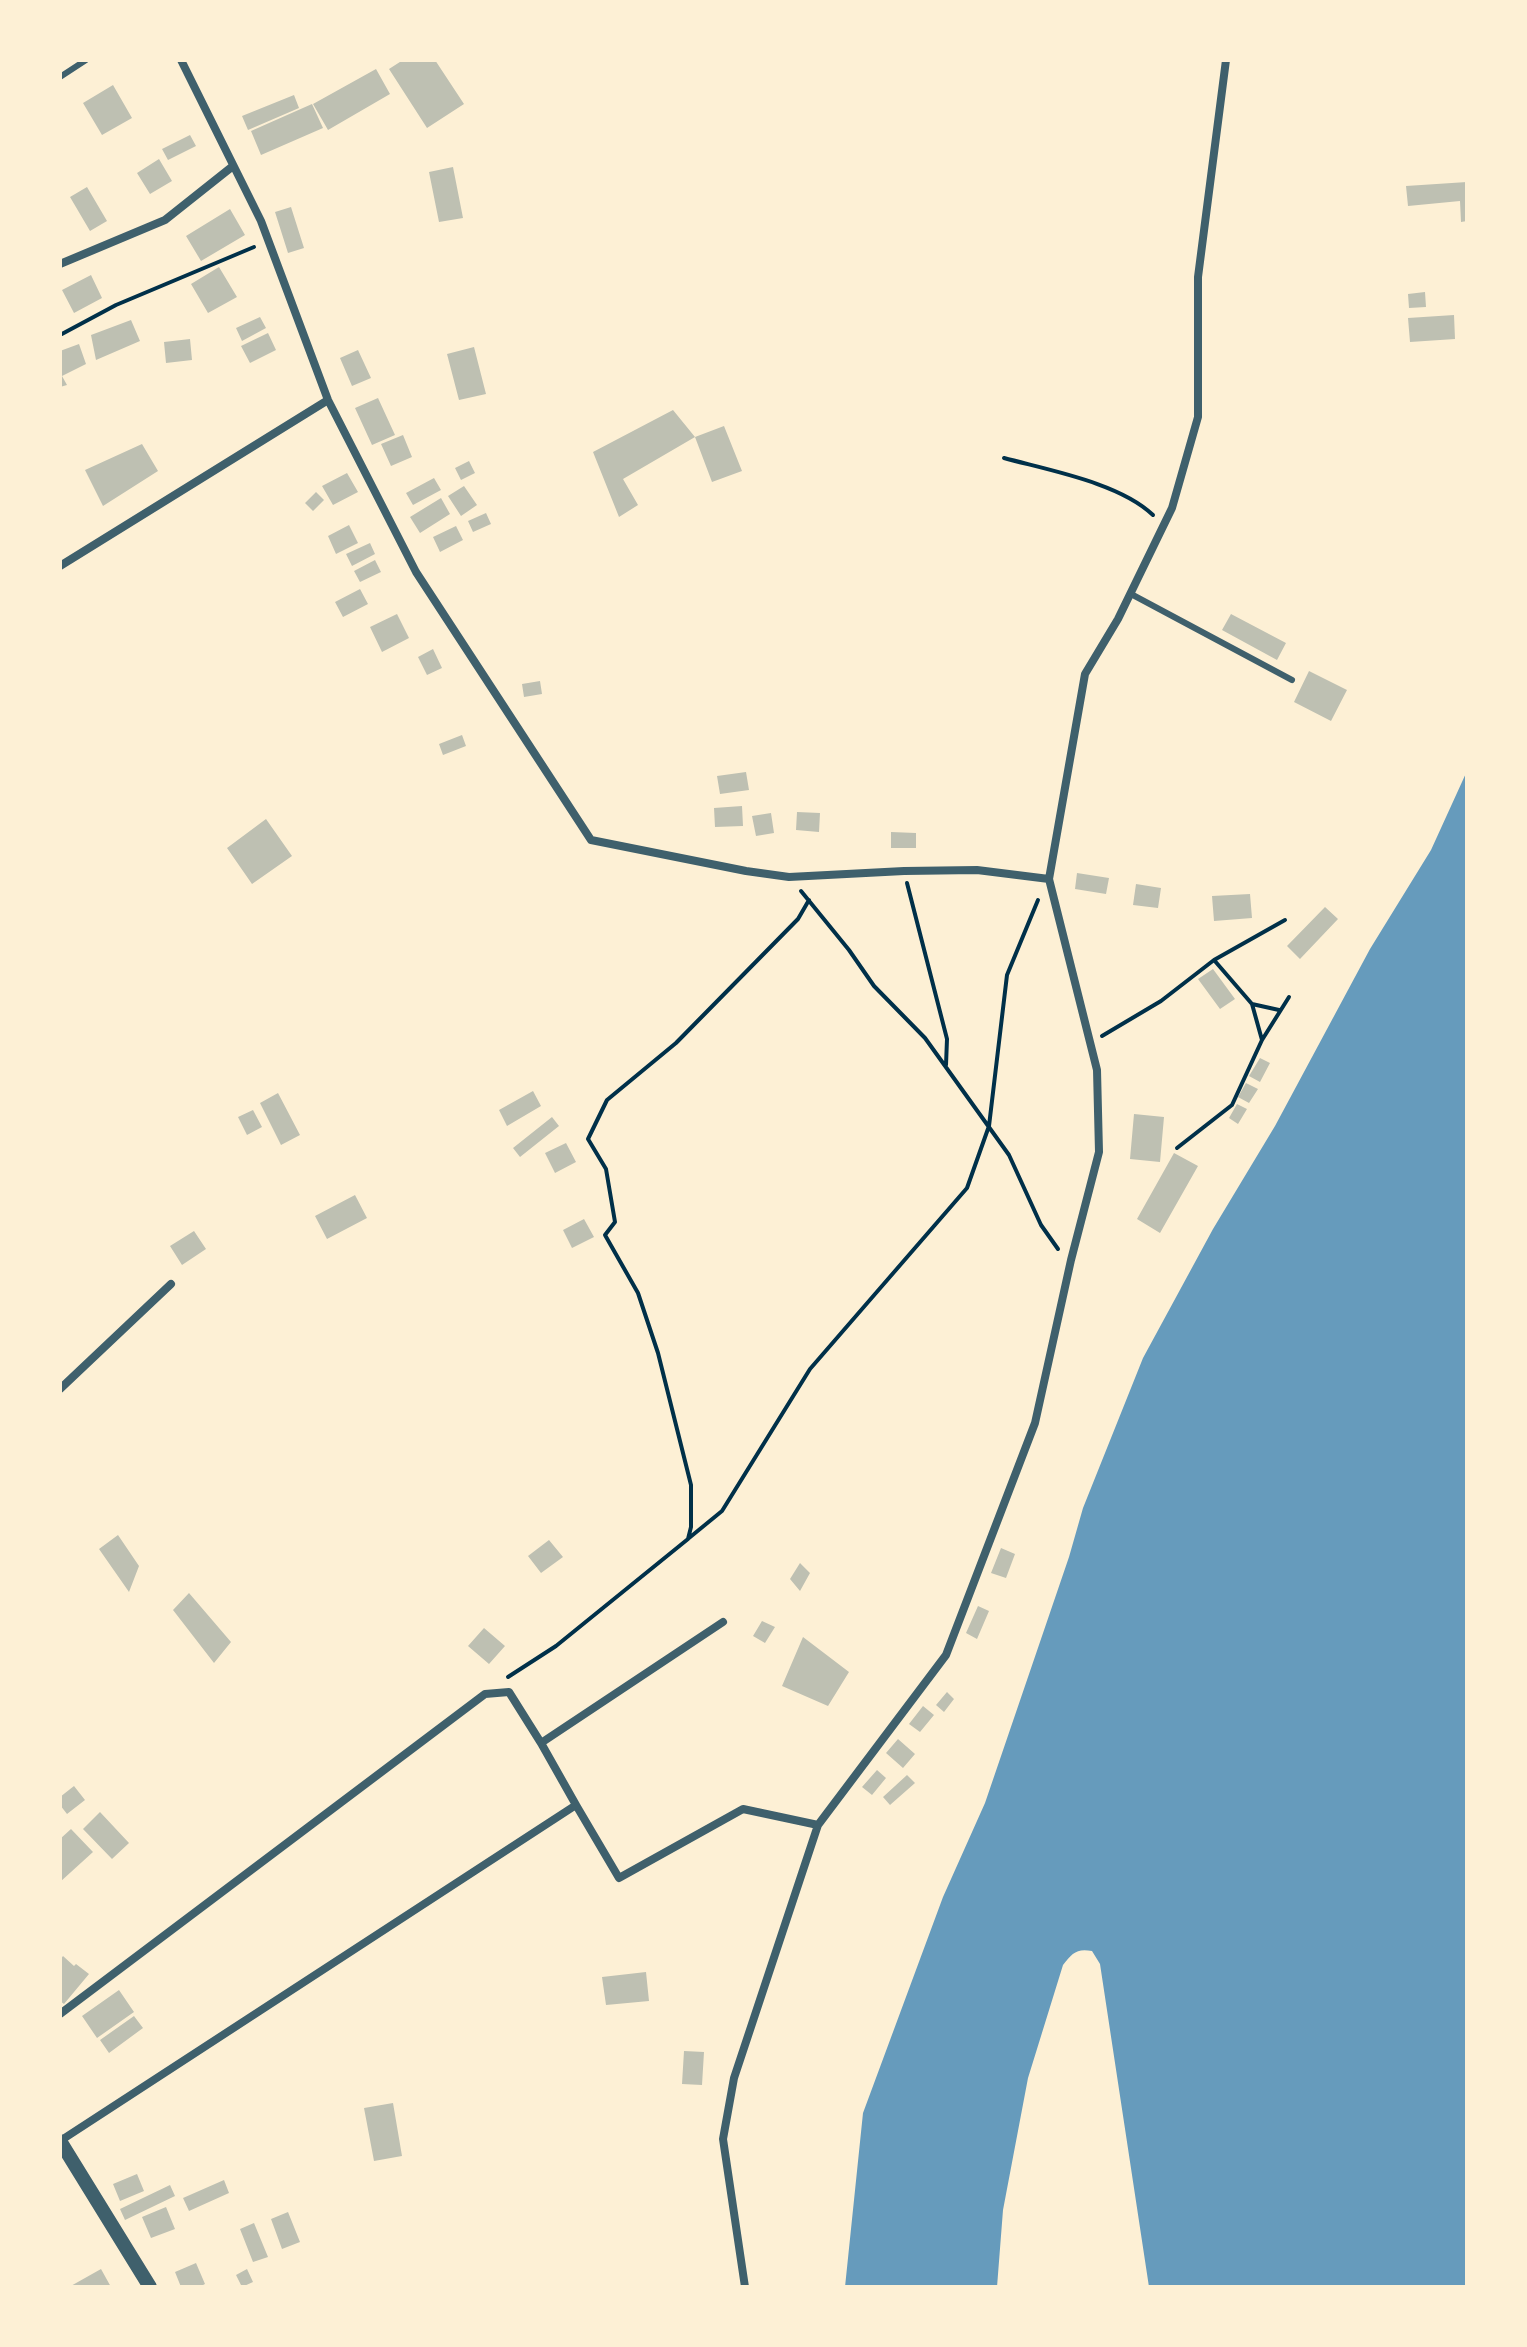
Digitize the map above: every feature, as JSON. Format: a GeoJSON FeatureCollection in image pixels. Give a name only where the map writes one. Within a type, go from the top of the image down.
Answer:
{"type":"FeatureCollection","features":[{"type":"Feature","properties":{"kind":"street"},"geometry":{"type":"LineString","coordinates":[[181,60],[261,221],[328,400],[416,572],[591,840],[789,877],[977,870],[1049,879]]}},
{"type":"Feature","properties":{"kind":"street"},"geometry":{"type":"LineString","coordinates":[[745,2287],[723,2139],[734,2078],[818,1825],[946,1655],[1035,1423],[1071,1260],[1099,1152],[1097,1070],[1049,879],[1085,674],[1131,594],[1172,508],[1198,417],[1198,277],[1226,60]]}},
{"type":"Feature","properties":{"kind":"street"},"geometry":{"type":"LineString","coordinates":[[60,264],[165,220],[233,166]]}},
{"type":"Feature","properties":{"kind":"street"},"geometry":{"type":"LineString","coordinates":[[60,566],[328,400]]}},
{"type":"Feature","properties":{"kind":"street"},"geometry":{"type":"LineString","coordinates":[[60,1389],[171,1284]]}},
{"type":"Feature","properties":{"kind":"street"},"geometry":{"type":"LineString","coordinates":[[541,1743],[723,1622]]}},
{"type":"Feature","properties":{"kind":"street"},"geometry":{"type":"LineString","coordinates":[[60,2014],[485,1694],[509,1692],[619,1878],[743,1809],[818,1825]]}},
{"type":"Feature","properties":{"kind":"street"},"geometry":{"type":"LineString","coordinates":[[150,2287],[60,2141],[576,1805]]}},
{"type":"Feature","properties":{"kind":"lane"},"geometry":{"type":"LineString","coordinates":[[60,77],[86,60]]}},
{"type":"Feature","properties":{"kind":"lane"},"geometry":{"type":"LineString","coordinates":[[1131,594],[1292,680]]}},
{"type":"Feature","properties":{"kind":"path"},"geometry":{"type":"LineString","coordinates":[[60,335],[116,305],[268,241]]}},
{"type":"Feature","properties":{"kind":"path"},"geometry":{"type":"LineString","coordinates":[[1004,458],[1092,482],[1142,505],[1164,525]]}},
{"type":"Feature","properties":{"kind":"path"},"geometry":{"type":"LineString","coordinates":[[904,871],[947,1039],[946,1068]]}},
{"type":"Feature","properties":{"kind":"path"},"geometry":{"type":"LineString","coordinates":[[789,877],[849,950],[874,986],[925,1038],[1009,1155],[1041,1225],[1060,1252],[1071,1260]]}},
{"type":"Feature","properties":{"kind":"path"},"geometry":{"type":"LineString","coordinates":[[509,1692],[508,1676],[556,1646],[722,1511],[810,1369],[967,1188],[989,1126],[1007,975],[1028,921],[1049,879]]}},
{"type":"Feature","properties":{"kind":"path"},"geometry":{"type":"LineString","coordinates":[[688,1539],[691,1485],[688,1471],[658,1353],[638,1293],[605,1235],[615,1222],[606,1169],[588,1139],[607,1100],[676,1043],[798,919],[809,900]]}},
{"type":"Feature","properties":{"kind":"path"},"geometry":{"type":"LineString","coordinates":[[1089,1043],[1161,1001],[1214,960],[1285,920]]}},
{"type":"Feature","properties":{"kind":"path"},"geometry":{"type":"LineString","coordinates":[[1214,960],[1252,1004],[1262,1040]]}},
{"type":"Feature","properties":{"kind":"path"},"geometry":{"type":"LineString","coordinates":[[1177,1148],[1232,1105],[1262,1040],[1289,997]]}},
{"type":"Feature","properties":{"kind":"path"},"geometry":{"type":"LineString","coordinates":[[1252,1004],[1279,1010]]}},
{"type":"Feature","properties":{"kind":"water"},"geometry":{"type":"Polygon","coordinates":[[[1467,771],[1467,2287],[1149,2287],[1100,1964],[1092,1951],[1082,1950],[1063,1965],[1028,2078],[1003,2210],[997,2287],[845,2287],[863,2113],[943,1897],[985,1803],[1083,1508],[1143,1358],[1213,1229],[1275,1126],[1370,949],[1431,850],[1467,771]]]}},
{"type":"Feature","properties":{"kind":"building"},"geometry":{"type":"Polygon","coordinates":[[[403,60],[435,60],[464,104],[427,128],[389,69],[403,60]]]}},
{"type":"Feature","properties":{"kind":"building"},"geometry":{"type":"Polygon","coordinates":[[[376,69],[390,94],[328,130],[313,104],[376,69]]]}},
{"type":"Feature","properties":{"kind":"building"},"geometry":{"type":"Polygon","coordinates":[[[113,85],[132,118],[102,135],[83,103],[113,85]]]}},
{"type":"Feature","properties":{"kind":"building"},"geometry":{"type":"Polygon","coordinates":[[[294,95],[299,108],[248,130],[242,116],[294,95]]]}},
{"type":"Feature","properties":{"kind":"building"},"geometry":{"type":"Polygon","coordinates":[[[312,104],[323,128],[261,155],[251,131],[312,104]]]}},
{"type":"Feature","properties":{"kind":"building"},"geometry":{"type":"Polygon","coordinates":[[[190,135],[196,146],[168,160],[162,149],[190,135]]]}},
{"type":"Feature","properties":{"kind":"building"},"geometry":{"type":"Polygon","coordinates":[[[159,159],[172,181],[150,194],[137,173],[159,159]]]}},
{"type":"Feature","properties":{"kind":"building"},"geometry":{"type":"Polygon","coordinates":[[[453,167],[463,218],[439,222],[429,172],[453,167]]]}},
{"type":"Feature","properties":{"kind":"building"},"geometry":{"type":"Polygon","coordinates":[[[1467,182],[1467,221],[1461,222],[1460,201],[1408,206],[1406,186],[1467,182]]]}},
{"type":"Feature","properties":{"kind":"building"},"geometry":{"type":"Polygon","coordinates":[[[87,187],[107,221],[90,231],[70,197],[87,187]]]}},
{"type":"Feature","properties":{"kind":"building"},"geometry":{"type":"Polygon","coordinates":[[[291,207],[304,248],[288,253],[275,212],[291,207]]]}},
{"type":"Feature","properties":{"kind":"building"},"geometry":{"type":"Polygon","coordinates":[[[230,209],[245,235],[201,261],[186,236],[230,209]]]}},
{"type":"Feature","properties":{"kind":"building"},"geometry":{"type":"Polygon","coordinates":[[[219,267],[237,297],[208,313],[191,284],[219,267]]]}},
{"type":"Feature","properties":{"kind":"building"},"geometry":{"type":"Polygon","coordinates":[[[91,275],[102,298],[74,313],[62,290],[91,275]]]}},
{"type":"Feature","properties":{"kind":"building"},"geometry":{"type":"Polygon","coordinates":[[[1425,292],[1426,307],[1409,308],[1408,294],[1425,292]]]}},
{"type":"Feature","properties":{"kind":"building"},"geometry":{"type":"Polygon","coordinates":[[[1454,315],[1455,339],[1410,342],[1408,318],[1454,315]]]}},
{"type":"Feature","properties":{"kind":"building"},"geometry":{"type":"Polygon","coordinates":[[[260,317],[266,328],[242,341],[236,328],[260,317]]]}},
{"type":"Feature","properties":{"kind":"building"},"geometry":{"type":"Polygon","coordinates":[[[131,320],[140,341],[96,360],[91,335],[131,320]]]}},
{"type":"Feature","properties":{"kind":"building"},"geometry":{"type":"Polygon","coordinates":[[[268,333],[276,350],[250,363],[241,346],[268,333]]]}},
{"type":"Feature","properties":{"kind":"building"},"geometry":{"type":"Polygon","coordinates":[[[190,339],[192,360],[166,363],[164,342],[190,339]]]}},
{"type":"Feature","properties":{"kind":"building"},"geometry":{"type":"Polygon","coordinates":[[[79,344],[86,364],[62,376],[67,385],[60,387],[60,351],[79,344]]]}},
{"type":"Feature","properties":{"kind":"building"},"geometry":{"type":"Polygon","coordinates":[[[474,347],[486,394],[459,400],[447,354],[474,347]]]}},
{"type":"Feature","properties":{"kind":"building"},"geometry":{"type":"Polygon","coordinates":[[[358,350],[371,378],[352,386],[340,358],[358,350]]]}},
{"type":"Feature","properties":{"kind":"building"},"geometry":{"type":"Polygon","coordinates":[[[378,398],[395,435],[372,445],[355,408],[378,398]]]}},
{"type":"Feature","properties":{"kind":"building"},"geometry":{"type":"Polygon","coordinates":[[[673,410],[695,437],[623,479],[638,505],[619,517],[593,452],[673,410]]]}},
{"type":"Feature","properties":{"kind":"building"},"geometry":{"type":"Polygon","coordinates":[[[724,426],[742,471],[712,482],[695,437],[724,426]]]}},
{"type":"Feature","properties":{"kind":"building"},"geometry":{"type":"Polygon","coordinates":[[[403,435],[412,457],[391,466],[381,444],[403,435]]]}},
{"type":"Feature","properties":{"kind":"building"},"geometry":{"type":"Polygon","coordinates":[[[142,444],[158,471],[103,506],[85,470],[142,444]]]}},
{"type":"Feature","properties":{"kind":"building"},"geometry":{"type":"Polygon","coordinates":[[[469,461],[475,473],[461,480],[455,468],[469,461]]]}},
{"type":"Feature","properties":{"kind":"building"},"geometry":{"type":"Polygon","coordinates":[[[347,473],[358,492],[333,505],[322,486],[347,473]]]}},
{"type":"Feature","properties":{"kind":"building"},"geometry":{"type":"Polygon","coordinates":[[[434,478],[441,490],[413,505],[406,493],[434,478]]]}},
{"type":"Feature","properties":{"kind":"building"},"geometry":{"type":"Polygon","coordinates":[[[464,486],[477,505],[461,516],[448,496],[464,486]]]}},
{"type":"Feature","properties":{"kind":"building"},"geometry":{"type":"Polygon","coordinates":[[[316,492],[324,500],[313,511],[305,503],[316,492]]]}},
{"type":"Feature","properties":{"kind":"building"},"geometry":{"type":"Polygon","coordinates":[[[441,498],[450,514],[420,533],[410,517],[441,498]]]}},
{"type":"Feature","properties":{"kind":"building"},"geometry":{"type":"Polygon","coordinates":[[[486,513],[491,524],[473,532],[468,521],[486,513]]]}},
{"type":"Feature","properties":{"kind":"building"},"geometry":{"type":"Polygon","coordinates":[[[349,525],[358,543],[336,554],[328,536],[349,525]]]}},
{"type":"Feature","properties":{"kind":"building"},"geometry":{"type":"Polygon","coordinates":[[[456,526],[463,540],[440,552],[433,537],[456,526]]]}},
{"type":"Feature","properties":{"kind":"building"},"geometry":{"type":"Polygon","coordinates":[[[370,543],[375,554],[352,566],[346,554],[370,543]]]}},
{"type":"Feature","properties":{"kind":"building"},"geometry":{"type":"Polygon","coordinates":[[[375,560],[381,572],[360,582],[354,571],[375,560]]]}},
{"type":"Feature","properties":{"kind":"building"},"geometry":{"type":"Polygon","coordinates":[[[360,589],[368,604],[343,617],[335,602],[360,589]]]}},
{"type":"Feature","properties":{"kind":"building"},"geometry":{"type":"Polygon","coordinates":[[[397,614],[409,638],[382,652],[370,627],[397,614]]]}},
{"type":"Feature","properties":{"kind":"building"},"geometry":{"type":"Polygon","coordinates":[[[1231,614],[1286,643],[1277,660],[1222,630],[1231,614]]]}},
{"type":"Feature","properties":{"kind":"building"},"geometry":{"type":"Polygon","coordinates":[[[433,649],[442,668],[427,675],[418,657],[433,649]]]}},
{"type":"Feature","properties":{"kind":"building"},"geometry":{"type":"Polygon","coordinates":[[[1309,671],[1347,690],[1331,721],[1294,702],[1309,671]]]}},
{"type":"Feature","properties":{"kind":"building"},"geometry":{"type":"Polygon","coordinates":[[[540,681],[542,694],[524,697],[522,684],[540,681]]]}},
{"type":"Feature","properties":{"kind":"building"},"geometry":{"type":"Polygon","coordinates":[[[462,735],[466,746],[443,755],[439,744],[462,735]]]}},
{"type":"Feature","properties":{"kind":"building"},"geometry":{"type":"Polygon","coordinates":[[[746,772],[749,790],[720,794],[717,776],[746,772]]]}},
{"type":"Feature","properties":{"kind":"building"},"geometry":{"type":"Polygon","coordinates":[[[742,806],[743,826],[715,827],[714,808],[742,806]]]}},
{"type":"Feature","properties":{"kind":"building"},"geometry":{"type":"Polygon","coordinates":[[[797,812],[820,813],[819,832],[796,830],[797,812]]]}},
{"type":"Feature","properties":{"kind":"building"},"geometry":{"type":"Polygon","coordinates":[[[771,813],[774,833],[756,836],[752,816],[771,813]]]}},
{"type":"Feature","properties":{"kind":"building"},"geometry":{"type":"Polygon","coordinates":[[[266,819],[292,856],[252,884],[227,848],[266,819]]]}},
{"type":"Feature","properties":{"kind":"building"},"geometry":{"type":"Polygon","coordinates":[[[891,832],[916,833],[916,848],[891,848],[891,832]]]}},
{"type":"Feature","properties":{"kind":"building"},"geometry":{"type":"Polygon","coordinates":[[[1077,873],[1109,878],[1106,894],[1075,889],[1077,873]]]}},
{"type":"Feature","properties":{"kind":"building"},"geometry":{"type":"Polygon","coordinates":[[[1136,884],[1161,888],[1158,908],[1133,905],[1136,884]]]}},
{"type":"Feature","properties":{"kind":"building"},"geometry":{"type":"Polygon","coordinates":[[[1250,894],[1252,918],[1214,921],[1212,896],[1250,894]]]}},
{"type":"Feature","properties":{"kind":"building"},"geometry":{"type":"Polygon","coordinates":[[[1325,907],[1338,919],[1300,959],[1287,946],[1325,907]]]}},
{"type":"Feature","properties":{"kind":"building"},"geometry":{"type":"Polygon","coordinates":[[[1213,969],[1235,999],[1220,1009],[1198,979],[1213,969]]]}},
{"type":"Feature","properties":{"kind":"building"},"geometry":{"type":"Polygon","coordinates":[[[1260,1058],[1270,1063],[1260,1082],[1249,1076],[1260,1058]]]}},
{"type":"Feature","properties":{"kind":"building"},"geometry":{"type":"Polygon","coordinates":[[[1246,1083],[1258,1089],[1249,1103],[1238,1097],[1246,1083]]]}},
{"type":"Feature","properties":{"kind":"building"},"geometry":{"type":"Polygon","coordinates":[[[533,1091],[541,1106],[507,1126],[499,1110],[533,1091]]]}},
{"type":"Feature","properties":{"kind":"building"},"geometry":{"type":"Polygon","coordinates":[[[278,1093],[300,1135],[281,1145],[260,1103],[278,1093]]]}},
{"type":"Feature","properties":{"kind":"building"},"geometry":{"type":"Polygon","coordinates":[[[1237,1104],[1247,1109],[1238,1124],[1229,1118],[1237,1104]]]}},
{"type":"Feature","properties":{"kind":"building"},"geometry":{"type":"Polygon","coordinates":[[[253,1110],[262,1127],[247,1135],[238,1117],[253,1110]]]}},
{"type":"Feature","properties":{"kind":"building"},"geometry":{"type":"Polygon","coordinates":[[[1134,1114],[1164,1117],[1160,1162],[1130,1159],[1134,1114]]]}},
{"type":"Feature","properties":{"kind":"building"},"geometry":{"type":"Polygon","coordinates":[[[552,1117],[559,1126],[520,1157],[513,1148],[552,1117]]]}},
{"type":"Feature","properties":{"kind":"building"},"geometry":{"type":"Polygon","coordinates":[[[566,1143],[576,1162],[555,1173],[545,1153],[566,1143]]]}},
{"type":"Feature","properties":{"kind":"building"},"geometry":{"type":"Polygon","coordinates":[[[1174,1153],[1198,1166],[1160,1233],[1137,1219],[1174,1153]]]}},
{"type":"Feature","properties":{"kind":"building"},"geometry":{"type":"Polygon","coordinates":[[[355,1195],[367,1218],[327,1239],[315,1216],[355,1195]]]}},
{"type":"Feature","properties":{"kind":"building"},"geometry":{"type":"Polygon","coordinates":[[[584,1219],[594,1237],[572,1248],[563,1230],[584,1219]]]}},
{"type":"Feature","properties":{"kind":"building"},"geometry":{"type":"Polygon","coordinates":[[[194,1231],[206,1249],[182,1265],[170,1246],[194,1231]]]}},
{"type":"Feature","properties":{"kind":"building"},"geometry":{"type":"Polygon","coordinates":[[[118,1535],[139,1566],[129,1592],[99,1549],[118,1535]]]}},
{"type":"Feature","properties":{"kind":"building"},"geometry":{"type":"Polygon","coordinates":[[[549,1540],[563,1557],[541,1573],[528,1556],[549,1540]]]}},
{"type":"Feature","properties":{"kind":"building"},"geometry":{"type":"Polygon","coordinates":[[[1001,1548],[1015,1554],[1006,1578],[991,1573],[1001,1548]]]}},
{"type":"Feature","properties":{"kind":"building"},"geometry":{"type":"Polygon","coordinates":[[[800,1563],[810,1573],[800,1591],[790,1579],[800,1563]]]}},
{"type":"Feature","properties":{"kind":"building"},"geometry":{"type":"Polygon","coordinates":[[[189,1593],[231,1642],[214,1663],[173,1610],[189,1593]]]}},
{"type":"Feature","properties":{"kind":"building"},"geometry":{"type":"Polygon","coordinates":[[[978,1606],[989,1611],[977,1639],[966,1633],[978,1606]]]}},
{"type":"Feature","properties":{"kind":"building"},"geometry":{"type":"Polygon","coordinates":[[[762,1621],[775,1627],[765,1643],[753,1636],[762,1621]]]}},
{"type":"Feature","properties":{"kind":"building"},"geometry":{"type":"Polygon","coordinates":[[[484,1628],[505,1646],[489,1664],[468,1646],[484,1628]]]}},
{"type":"Feature","properties":{"kind":"building"},"geometry":{"type":"Polygon","coordinates":[[[803,1637],[849,1672],[828,1706],[782,1686],[803,1637]]]}},
{"type":"Feature","properties":{"kind":"building"},"geometry":{"type":"Polygon","coordinates":[[[947,1692],[954,1699],[944,1712],[936,1705],[947,1692]]]}},
{"type":"Feature","properties":{"kind":"building"},"geometry":{"type":"Polygon","coordinates":[[[923,1706],[934,1715],[920,1732],[909,1724],[923,1706]]]}},
{"type":"Feature","properties":{"kind":"building"},"geometry":{"type":"Polygon","coordinates":[[[898,1739],[915,1754],[903,1768],[886,1753],[898,1739]]]}},
{"type":"Feature","properties":{"kind":"building"},"geometry":{"type":"Polygon","coordinates":[[[877,1770],[886,1778],[872,1795],[862,1787],[877,1770]]]}},
{"type":"Feature","properties":{"kind":"building"},"geometry":{"type":"Polygon","coordinates":[[[907,1775],[915,1783],[890,1805],[883,1797],[907,1775]]]}},
{"type":"Feature","properties":{"kind":"building"},"geometry":{"type":"Polygon","coordinates":[[[74,1786],[85,1800],[67,1814],[60,1805],[60,1797],[74,1786]]]}},
{"type":"Feature","properties":{"kind":"building"},"geometry":{"type":"Polygon","coordinates":[[[100,1812],[129,1843],[112,1859],[83,1829],[100,1812]]]}},
{"type":"Feature","properties":{"kind":"building"},"geometry":{"type":"Polygon","coordinates":[[[71,1829],[93,1852],[60,1882],[60,1839],[71,1829]]]}},
{"type":"Feature","properties":{"kind":"building"},"geometry":{"type":"Polygon","coordinates":[[[63,1956],[89,1974],[64,2004],[60,2001],[60,1960],[63,1956]]]}},
{"type":"Feature","properties":{"kind":"building"},"geometry":{"type":"Polygon","coordinates":[[[646,1972],[649,2001],[606,2005],[602,1977],[646,1972]]]}},
{"type":"Feature","properties":{"kind":"building"},"geometry":{"type":"Polygon","coordinates":[[[119,1990],[134,2012],[97,2038],[82,2016],[119,1990]]]}},
{"type":"Feature","properties":{"kind":"building"},"geometry":{"type":"Polygon","coordinates":[[[134,2016],[143,2028],[109,2053],[100,2040],[134,2016]]]}},
{"type":"Feature","properties":{"kind":"building"},"geometry":{"type":"Polygon","coordinates":[[[684,2051],[704,2052],[702,2085],[682,2084],[684,2051]]]}},
{"type":"Feature","properties":{"kind":"building"},"geometry":{"type":"Polygon","coordinates":[[[393,2103],[402,2156],[374,2161],[364,2108],[393,2103]]]}},
{"type":"Feature","properties":{"kind":"building"},"geometry":{"type":"Polygon","coordinates":[[[137,2174],[144,2191],[120,2201],[113,2184],[137,2174]]]}},
{"type":"Feature","properties":{"kind":"building"},"geometry":{"type":"Polygon","coordinates":[[[224,2180],[229,2193],[189,2211],[183,2198],[224,2180]]]}},
{"type":"Feature","properties":{"kind":"building"},"geometry":{"type":"Polygon","coordinates":[[[170,2185],[175,2196],[125,2220],[120,2209],[170,2185]]]}},
{"type":"Feature","properties":{"kind":"building"},"geometry":{"type":"Polygon","coordinates":[[[166,2207],[175,2229],[151,2238],[142,2217],[166,2207]]]}},
{"type":"Feature","properties":{"kind":"building"},"geometry":{"type":"Polygon","coordinates":[[[288,2212],[300,2242],[282,2249],[271,2219],[288,2212]]]}},
{"type":"Feature","properties":{"kind":"building"},"geometry":{"type":"Polygon","coordinates":[[[254,2223],[268,2257],[253,2262],[240,2229],[254,2223]]]}},
{"type":"Feature","properties":{"kind":"building"},"geometry":{"type":"Polygon","coordinates":[[[196,2263],[205,2284],[181,2287],[175,2272],[196,2263]]]}},
{"type":"Feature","properties":{"kind":"building"},"geometry":{"type":"Polygon","coordinates":[[[101,2269],[111,2287],[69,2287],[101,2269]]]}},
{"type":"Feature","properties":{"kind":"building"},"geometry":{"type":"Polygon","coordinates":[[[247,2269],[253,2282],[242,2287],[236,2275],[247,2269]]]}}]}
